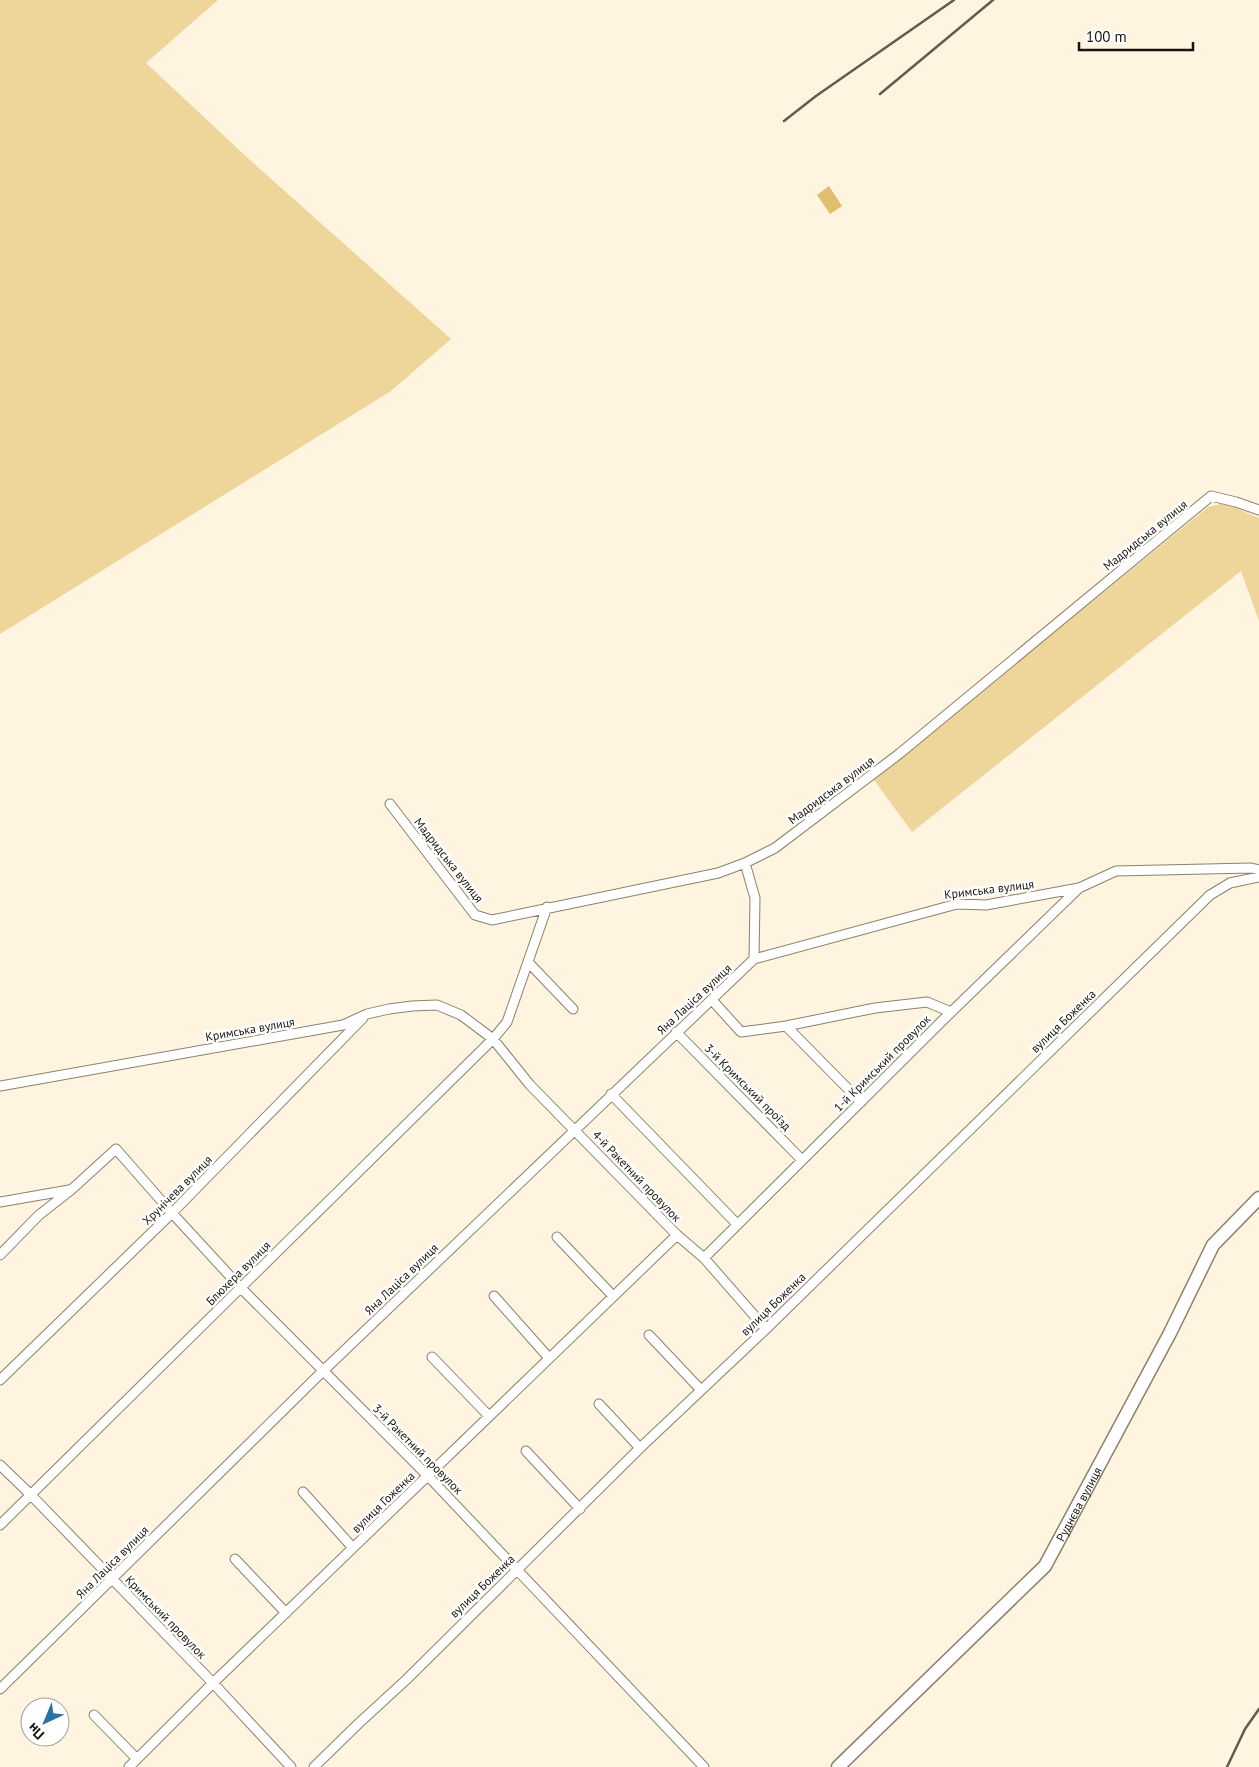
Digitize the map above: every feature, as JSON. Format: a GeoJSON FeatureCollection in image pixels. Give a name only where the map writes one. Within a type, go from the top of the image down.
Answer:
{"type":"FeatureCollection","features":[{"type":"Feature","properties":{"kind":"street","name":"Мадридська вулиця"},"geometry":{"type":"LineString","coordinates":[[390,804],[475,915],[492,920],[547,907],[718,873],[775,848],[899,754],[1211,496],[1259,510]]}},
{"type":"Feature","properties":{"kind":"street"},"geometry":{"type":"LineString","coordinates":[[745,862],[755,898],[754,959]]}},
{"type":"Feature","properties":{"kind":"street","name":"Кримська вулиця"},"geometry":{"type":"LineString","coordinates":[[754,959],[957,904],[986,905],[1079,888],[1116,871],[1251,868],[1259,870]]}},
{"type":"Feature","properties":{"kind":"street","name":"вулиця Боженка"},"geometry":{"type":"LineString","coordinates":[[314,1767],[1210,895],[1230,883],[1259,877]]}},
{"type":"Feature","properties":{"kind":"street","name":"1-й Кримський провулок"},"geometry":{"type":"LineString","coordinates":[[704,1258],[951,1012],[1079,888]]}},
{"type":"Feature","properties":{"kind":"street","name":"Блюхера вулиця"},"geometry":{"type":"LineString","coordinates":[[0,1525],[493,1038],[507,1022],[547,907]]}},
{"type":"Feature","properties":{"kind":"street","name":"Яна Лаціса вулиця"},"geometry":{"type":"LineString","coordinates":[[0,1689],[323,1371],[754,959]]}},
{"type":"Feature","properties":{"kind":"street"},"geometry":{"type":"LineString","coordinates":[[528,962],[573,1009]]}},
{"type":"Feature","properties":{"kind":"street"},"geometry":{"type":"LineString","coordinates":[[712,1000],[741,1032],[786,1026],[875,1008],[927,1002],[951,1012]]}},
{"type":"Feature","properties":{"kind":"street","name":"Кримська вулиця"},"geometry":{"type":"LineString","coordinates":[[0,1086],[344,1025],[367,1014],[389,1009],[437,1005],[461,1015],[493,1038]]}},
{"type":"Feature","properties":{"kind":"street","name":"Хрунічева вулиця"},"geometry":{"type":"LineString","coordinates":[[0,1380],[172,1213],[367,1014]]}},
{"type":"Feature","properties":{"kind":"street"},"geometry":{"type":"LineString","coordinates":[[786,1026],[860,1102]]}},
{"type":"Feature","properties":{"kind":"street","name":"3-й Кримський проїзд"},"geometry":{"type":"LineString","coordinates":[[676,1032],[802,1160]]}},
{"type":"Feature","properties":{"kind":"street","name":"4-й Ракетний провулок"},"geometry":{"type":"LineString","coordinates":[[493,1038],[530,1085],[677,1235],[704,1258],[766,1329]]}},
{"type":"Feature","properties":{"kind":"street"},"geometry":{"type":"LineString","coordinates":[[611,1094],[737,1224]]}},
{"type":"Feature","properties":{"kind":"street","name":"3-й Ракетний провулок"},"geometry":{"type":"LineString","coordinates":[[71,1190],[116,1149],[242,1288],[428,1476],[704,1767]]}},
{"type":"Feature","properties":{"kind":"street"},"geometry":{"type":"LineString","coordinates":[[0,1202],[71,1190]]}},
{"type":"Feature","properties":{"kind":"street"},"geometry":{"type":"LineString","coordinates":[[0,1255],[39,1215],[71,1190]]}},
{"type":"Feature","properties":{"kind":"street","name":"Руднєва вулиця"},"geometry":{"type":"LineString","coordinates":[[838,1767],[1045,1566],[1170,1334],[1213,1245],[1259,1198]]}},
{"type":"Feature","properties":{"kind":"street","name":"вулиця Гоженка"},"geometry":{"type":"LineString","coordinates":[[129,1767],[213,1683],[677,1235]]}},
{"type":"Feature","properties":{"kind":"street"},"geometry":{"type":"LineString","coordinates":[[557,1237],[613,1296]]}},
{"type":"Feature","properties":{"kind":"street"},"geometry":{"type":"LineString","coordinates":[[494,1296],[549,1358]]}},
{"type":"Feature","properties":{"kind":"street"},"geometry":{"type":"LineString","coordinates":[[649,1335],[701,1390]]}},
{"type":"Feature","properties":{"kind":"street"},"geometry":{"type":"LineString","coordinates":[[432,1357],[489,1416]]}},
{"type":"Feature","properties":{"kind":"street"},"geometry":{"type":"LineString","coordinates":[[599,1404],[640,1448]]}},
{"type":"Feature","properties":{"kind":"street"},"geometry":{"type":"LineString","coordinates":[[526,1451],[580,1509]]}},
{"type":"Feature","properties":{"kind":"street","name":"Кримський провулок"},"geometry":{"type":"LineString","coordinates":[[0,1465],[113,1579],[291,1767]]}},
{"type":"Feature","properties":{"kind":"street"},"geometry":{"type":"LineString","coordinates":[[303,1492],[354,1548]]}},
{"type":"Feature","properties":{"kind":"street"},"geometry":{"type":"LineString","coordinates":[[234,1559],[286,1613]]}},
{"type":"Feature","properties":{"kind":"street"},"geometry":{"type":"LineString","coordinates":[[94,1715],[137,1759]]}},
{"type":"Feature","properties":{"kind":"shaded area"},"geometry":{"type":"Polygon","coordinates":[[[0,0],[218,0],[146,63],[251,161],[451,339],[391,391],[0,634],[0,0]]]}},
{"type":"Feature","properties":{"kind":"shaded area"},"geometry":{"type":"Polygon","coordinates":[[[829,186],[842,206],[830,214],[817,195],[829,186]]]}},
{"type":"Feature","properties":{"kind":"shaded area"},"geometry":{"type":"Polygon","coordinates":[[[1224,503],[1259,518],[1259,621],[1241,571],[912,832],[874,780],[1208,507],[1224,503]]]}},
{"type":"Feature","properties":{"kind":"railway"},"geometry":{"type":"LineString","coordinates":[[784,121],[816,96],[954,0]]}},
{"type":"Feature","properties":{"kind":"railway"},"geometry":{"type":"LineString","coordinates":[[880,94],[993,0]]}},
{"type":"Feature","properties":{"kind":"railway"},"geometry":{"type":"LineString","coordinates":[[1227,1767],[1245,1729],[1259,1709]]}}]}
